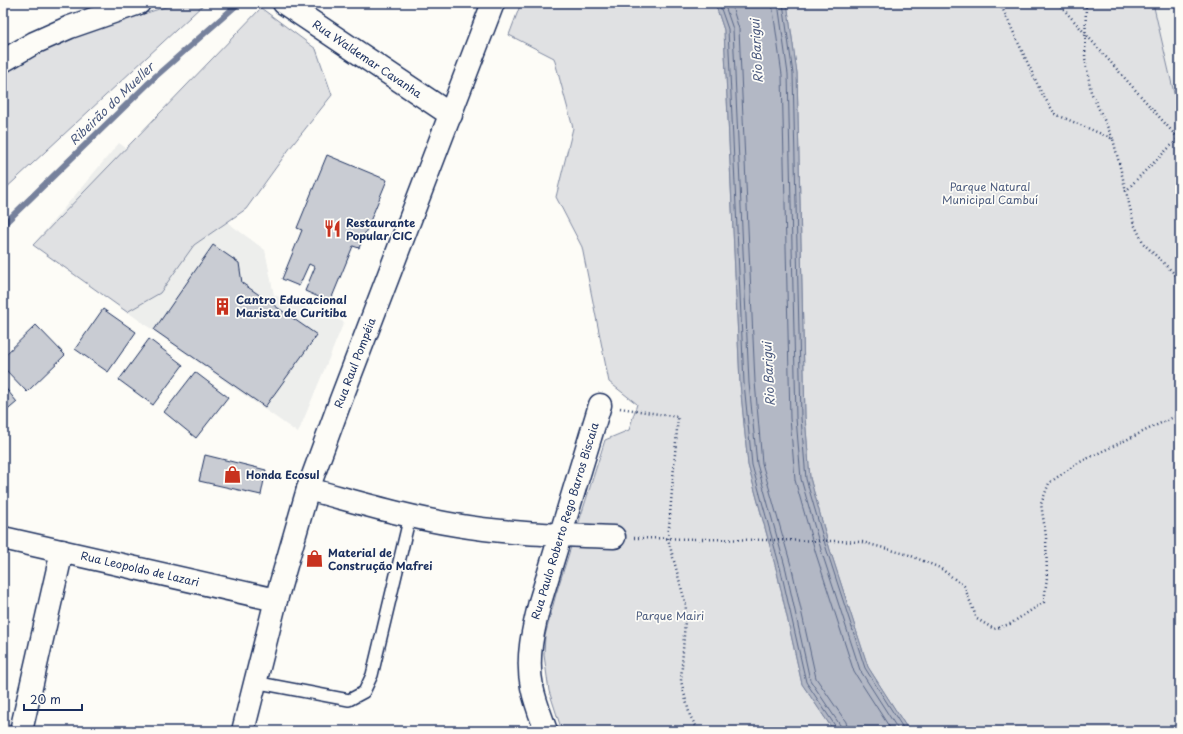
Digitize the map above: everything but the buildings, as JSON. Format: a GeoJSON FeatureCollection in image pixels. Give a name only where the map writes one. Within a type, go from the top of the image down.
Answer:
{"type":"FeatureCollection","features":[{"type":"Feature","properties":{"kind":"street"},"geometry":{"type":"LineString","coordinates":[[3,62],[34,43],[70,27],[138,3]]}},
{"type":"Feature","properties":{"kind":"street","name":"Rua Waldemar Cavanha"},"geometry":{"type":"LineString","coordinates":[[284,3],[451,114]]}},
{"type":"Feature","properties":{"kind":"street","name":"Rua Raul Pompéia"},"geometry":{"type":"LineString","coordinates":[[243,731],[254,682],[276,600],[308,489],[347,382],[493,3]]}},
{"type":"Feature","properties":{"kind":"street","name":"Rua Paulo Roberto Rego Barros Biscaia"},"geometry":{"type":"LineString","coordinates":[[546,731],[532,687],[530,651],[540,602],[600,405]]}},
{"type":"Feature","properties":{"kind":"street"},"geometry":{"type":"LineString","coordinates":[[308,489],[410,516],[482,529],[560,535],[614,537]]}},
{"type":"Feature","properties":{"kind":"street","name":"Rua Leopoldo de Lazari"},"geometry":{"type":"LineString","coordinates":[[3,538],[276,600]]}},
{"type":"Feature","properties":{"kind":"street"},"geometry":{"type":"LineString","coordinates":[[21,731],[62,551]]}},
{"type":"Feature","properties":{"kind":"lane"},"geometry":{"type":"LineString","coordinates":[[254,682],[349,700],[364,692],[372,675],[410,516]]}},
{"type":"Feature","properties":{"kind":"path"},"geometry":{"type":"LineString","coordinates":[[1000,3],[1041,92],[1055,114],[1113,139]]}},
{"type":"Feature","properties":{"kind":"path"},"geometry":{"type":"LineString","coordinates":[[1058,3],[1179,138],[1126,191]]}},
{"type":"Feature","properties":{"kind":"path"},"geometry":{"type":"LineString","coordinates":[[1086,3],[1084,58],[1091,92],[1113,139],[1134,224],[1144,244],[1180,279]]}},
{"type":"Feature","properties":{"kind":"path"},"geometry":{"type":"LineString","coordinates":[[600,405],[678,417],[668,539],[686,605],[681,681],[690,716],[699,731]]}},
{"type":"Feature","properties":{"kind":"path"},"geometry":{"type":"LineString","coordinates":[[614,537],[862,542],[909,555],[940,568],[964,586],[977,619],[994,628],[1010,624],[1044,602],[1047,564],[1046,536],[1041,504],[1049,483],[1076,464],[1180,414]]}},
{"type":"Feature","properties":{"kind":"shaded area"},"geometry":{"type":"Polygon","coordinates":[[[1153,3],[1180,3],[1180,119],[1153,3]]]}},
{"type":"Feature","properties":{"kind":"shaded area"},"geometry":{"type":"Polygon","coordinates":[[[119,143],[265,250],[274,295],[344,322],[298,433],[33,245],[119,143]]]}},
{"type":"Feature","properties":{"kind":"green space"},"geometry":{"type":"Polygon","coordinates":[[[178,3],[205,3],[3,191],[3,70],[36,51],[77,35],[178,3]]]}},
{"type":"Feature","properties":{"kind":"green space","name":"Parque Mairi"},"geometry":{"type":"Polygon","coordinates":[[[521,3],[715,3],[724,30],[740,383],[748,465],[777,572],[802,684],[834,731],[562,731],[549,691],[544,655],[545,636],[556,594],[605,440],[629,430],[637,404],[609,382],[582,247],[556,197],[573,128],[554,58],[509,35],[521,3]]]}},
{"type":"Feature","properties":{"kind":"green space","name":"Parque Natural Municipal Cambuí"},"geometry":{"type":"Polygon","coordinates":[[[787,3],[1153,3],[1180,119],[1180,731],[909,731],[868,667],[830,550],[810,478],[805,417],[797,73],[787,3]]]}},
{"type":"Feature","properties":{"kind":"green space"},"geometry":{"type":"Polygon","coordinates":[[[261,8],[316,49],[332,95],[290,148],[246,209],[194,245],[160,293],[127,312],[33,245],[261,8]]]}},
{"type":"Feature","properties":{"kind":"water","name":"Rio Barigui"},"geometry":{"type":"Polygon","coordinates":[[[715,3],[787,3],[797,73],[805,417],[810,478],[830,550],[868,667],[909,731],[834,731],[802,684],[777,572],[748,465],[740,383],[724,30],[715,3]]]}},
{"type":"Feature","properties":{"kind":"waterway","name":"Ribeirão do Mueller"},"geometry":{"type":"LineString","coordinates":[[3,225],[156,76],[239,3]]}},
{"type":"Feature","properties":{"kind":"place","name":"Restaurante Popular CIC"},"geometry":{"type":"Point","coordinates":[333,229]}},
{"type":"Feature","properties":{"kind":"place","name":"Cantro Educacional Marista de Curitiba"},"geometry":{"type":"Point","coordinates":[223,306]}},
{"type":"Feature","properties":{"kind":"place","name":"Honda Ecosul"},"geometry":{"type":"Point","coordinates":[233,475]}},
{"type":"Feature","properties":{"kind":"place","name":"Material de Construção Mafrei"},"geometry":{"type":"Point","coordinates":[315,559]}}]}
